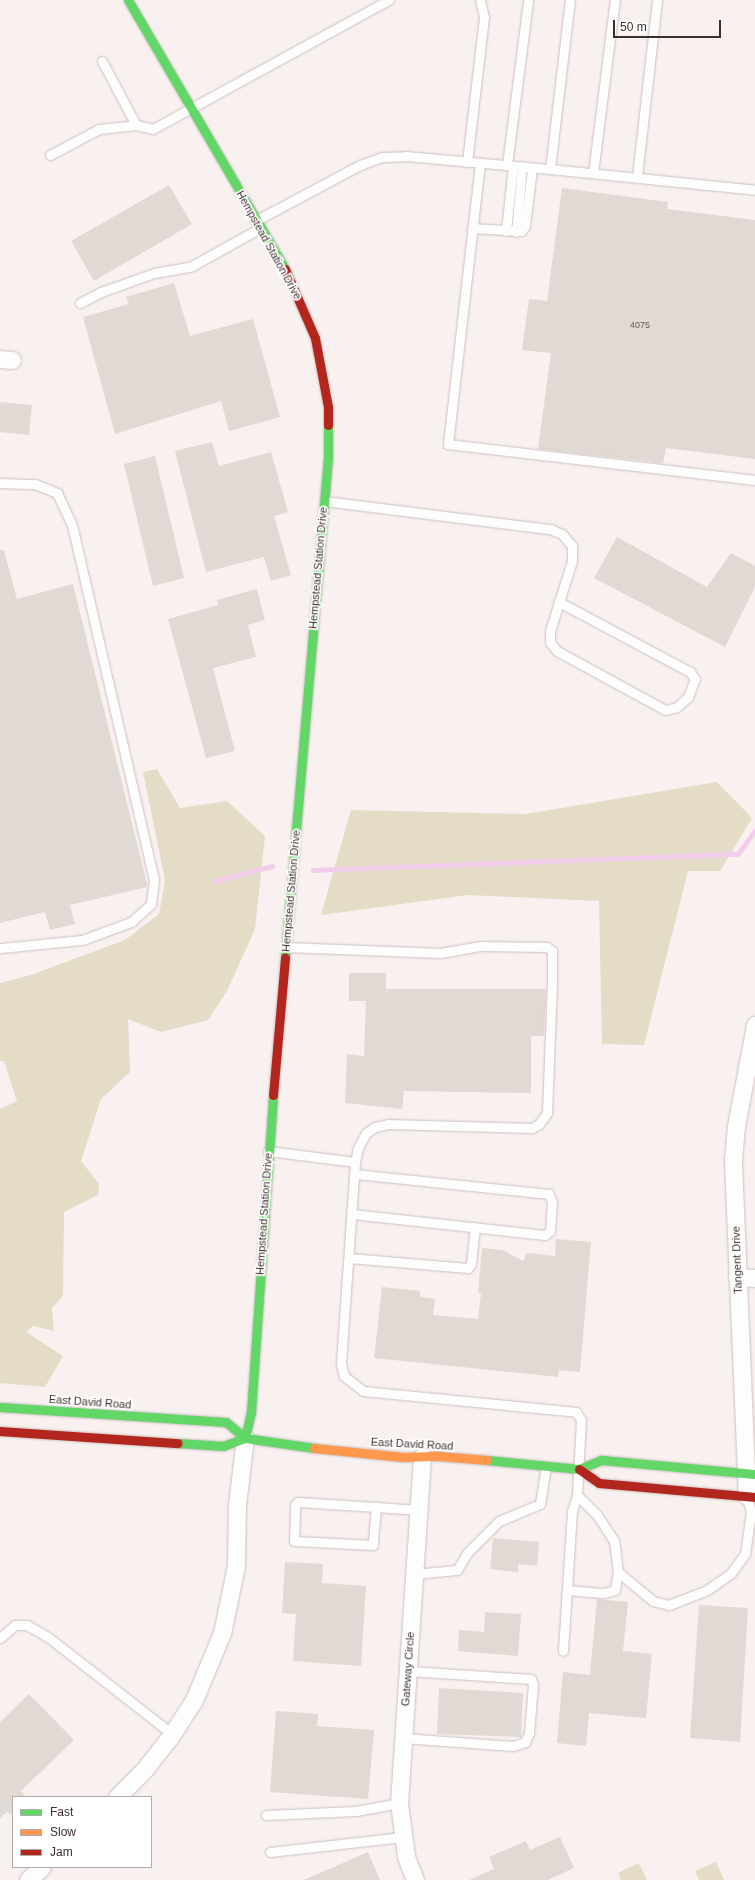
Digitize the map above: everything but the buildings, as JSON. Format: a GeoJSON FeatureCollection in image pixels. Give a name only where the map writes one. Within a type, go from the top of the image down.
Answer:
{"type":"FeatureCollection","features":[{"type":"Feature","properties":{"kind":"street","name":"Hempstead Station Drive"},"geometry":{"type":"LineString","coordinates":[[118,1796],[144,1770],[172,1734],[206,1674],[230,1603],[236,1566],[237,1505],[245,1438],[251,1412],[268,1151],[329,441],[324,374],[306,312],[288,276],[128,0]]}},
{"type":"Feature","properties":{"kind":"street","name":"Tangent Drive"},"geometry":{"type":"LineString","coordinates":[[751,1497],[737,1277],[733,1160],[736,1126],[755,1025]]}},
{"type":"Feature","properties":{"kind":"street"},"geometry":{"type":"LineString","coordinates":[[737,1277],[755,1278]]}},
{"type":"Feature","properties":{"kind":"street","name":"East David Road"},"geometry":{"type":"LineString","coordinates":[[0,1407],[226,1422],[245,1438]]}},
{"type":"Feature","properties":{"kind":"street","name":"East David Road"},"geometry":{"type":"LineString","coordinates":[[0,1431],[223,1446],[245,1438],[365,1453],[579,1469],[601,1460],[750,1473]]}},
{"type":"Feature","properties":{"kind":"street","name":"Gateway Circle"},"geometry":{"type":"LineString","coordinates":[[415,1880],[402,1837],[399,1803],[422,1457]]}},
{"type":"Feature","properties":{"kind":"street","name":"East David Road"},"geometry":{"type":"LineString","coordinates":[[579,1469],[600,1483],[751,1497]]}},
{"type":"Feature","properties":{"kind":"street"},"geometry":{"type":"LineString","coordinates":[[28,1880],[41,1868]]}},
{"type":"Feature","properties":{"kind":"lane"},"geometry":{"type":"LineString","coordinates":[[50,155],[99,129],[136,125],[153,129],[389,0]]}},
{"type":"Feature","properties":{"kind":"lane"},"geometry":{"type":"LineString","coordinates":[[467,162],[484,17],[480,0]]}},
{"type":"Feature","properties":{"kind":"lane"},"geometry":{"type":"LineString","coordinates":[[506,231],[514,166],[528,0]]}},
{"type":"Feature","properties":{"kind":"lane"},"geometry":{"type":"LineString","coordinates":[[550,169],[570,0]]}},
{"type":"Feature","properties":{"kind":"lane"},"geometry":{"type":"LineString","coordinates":[[593,173],[615,0]]}},
{"type":"Feature","properties":{"kind":"lane"},"geometry":{"type":"LineString","coordinates":[[637,176],[657,0]]}},
{"type":"Feature","properties":{"kind":"lane"},"geometry":{"type":"LineString","coordinates":[[102,61],[136,125]]}},
{"type":"Feature","properties":{"kind":"lane"},"geometry":{"type":"LineString","coordinates":[[80,303],[101,292],[154,273],[192,266],[258,224],[360,165],[382,157],[406,156],[637,176],[755,190]]}},
{"type":"Feature","properties":{"kind":"lane"},"geometry":{"type":"LineString","coordinates":[[480,163],[448,444],[755,480]]}},
{"type":"Feature","properties":{"kind":"lane"},"geometry":{"type":"LineString","coordinates":[[514,166],[516,232]]}},
{"type":"Feature","properties":{"kind":"lane"},"geometry":{"type":"LineString","coordinates":[[472,228],[516,232],[521,231],[525,226],[532,167]]}},
{"type":"Feature","properties":{"kind":"lane"},"geometry":{"type":"LineString","coordinates":[[0,484],[35,484],[57,493],[72,525],[154,879],[151,904],[131,922],[82,940],[0,948]]}},
{"type":"Feature","properties":{"kind":"lane"},"geometry":{"type":"LineString","coordinates":[[324,501],[550,529],[562,534],[572,546],[572,561],[559,602],[550,631],[550,642],[557,652],[665,710],[677,707],[688,697],[695,679],[690,672],[559,602]]}},
{"type":"Feature","properties":{"kind":"lane"},"geometry":{"type":"LineString","coordinates":[[286,947],[441,953],[480,946],[547,947],[552,951],[547,1113],[540,1124],[532,1128],[388,1124],[374,1128],[366,1133],[358,1148],[354,1174],[341,1364],[344,1376],[352,1384],[363,1391],[576,1412],[581,1420],[579,1469],[577,1495],[572,1511],[563,1651]]}},
{"type":"Feature","properties":{"kind":"lane"},"geometry":{"type":"LineString","coordinates":[[268,1151],[355,1162]]}},
{"type":"Feature","properties":{"kind":"lane"},"geometry":{"type":"LineString","coordinates":[[352,1214],[545,1235],[550,1231],[552,1202],[549,1194],[354,1174]]}},
{"type":"Feature","properties":{"kind":"lane"},"geometry":{"type":"LineString","coordinates":[[349,1258],[468,1268],[471,1264],[474,1227]]}},
{"type":"Feature","properties":{"kind":"lane"},"geometry":{"type":"LineString","coordinates":[[414,1574],[457,1570],[484,1534],[499,1521],[540,1504],[546,1466]]}},
{"type":"Feature","properties":{"kind":"lane"},"geometry":{"type":"LineString","coordinates":[[567,1590],[604,1593],[615,1590],[618,1572],[614,1541],[597,1515],[577,1495]]}},
{"type":"Feature","properties":{"kind":"lane"},"geometry":{"type":"LineString","coordinates":[[618,1572],[653,1601],[669,1605],[707,1590],[731,1573],[745,1554],[751,1512],[751,1497]]}},
{"type":"Feature","properties":{"kind":"lane"},"geometry":{"type":"LineString","coordinates":[[376,1507],[374,1543],[371,1546],[294,1541],[295,1505],[298,1502],[376,1507],[419,1510]]}},
{"type":"Feature","properties":{"kind":"lane"},"geometry":{"type":"LineString","coordinates":[[0,1638],[15,1625],[27,1625],[48,1637],[172,1734]]}},
{"type":"Feature","properties":{"kind":"lane"},"geometry":{"type":"LineString","coordinates":[[404,1738],[513,1746],[525,1742],[529,1733],[533,1684],[531,1680],[408,1671]]}},
{"type":"Feature","properties":{"kind":"lane"},"geometry":{"type":"LineString","coordinates":[[266,1815],[356,1811],[399,1803]]}},
{"type":"Feature","properties":{"kind":"lane"},"geometry":{"type":"LineString","coordinates":[[270,1852],[402,1837]]}},
{"type":"Feature","properties":{"kind":"shaded area"},"geometry":{"type":"Polygon","coordinates":[[[157,769],[180,808],[227,801],[265,836],[255,929],[227,991],[208,1020],[161,1032],[128,1019],[130,1072],[101,1099],[81,1161],[99,1184],[98,1195],[64,1212],[63,1296],[52,1308],[54,1331],[33,1326],[26,1332],[63,1356],[45,1387],[0,1383],[0,1109],[17,1101],[4,1061],[0,1061],[0,983],[31,975],[125,940],[159,914],[165,880],[143,772],[157,769]]]}},
{"type":"Feature","properties":{"kind":"shaded area"},"geometry":{"type":"Polygon","coordinates":[[[717,782],[752,818],[720,871],[688,871],[644,1045],[602,1044],[599,901],[468,895],[321,915],[351,810],[526,814],[717,782]]]}},
{"type":"Feature","properties":{"kind":"shaded area"},"geometry":{"type":"Polygon","coordinates":[[[716,1862],[724,1880],[699,1880],[695,1871],[716,1862]]]}},
{"type":"Feature","properties":{"kind":"shaded area"},"geometry":{"type":"Polygon","coordinates":[[[639,1863],[647,1880],[621,1880],[618,1873],[639,1863]]]}},
{"type":"Feature","properties":{"kind":"waterway"},"geometry":{"type":"LineString","coordinates":[[313,870],[738,854],[755,831]]}},
{"type":"Feature","properties":{"kind":"waterway"},"geometry":{"type":"LineString","coordinates":[[215,881],[272,866]]}},
{"type":"Feature","properties":{"kind":"traffic: fast"},"geometry":{"type":"LineString","coordinates":[[128,0],[285,269]]}},
{"type":"Feature","properties":{"kind":"traffic: fast"},"geometry":{"type":"LineString","coordinates":[[285,958],[328,457],[328,425]]}},
{"type":"Feature","properties":{"kind":"traffic: fast"},"geometry":{"type":"LineString","coordinates":[[245,1438],[251,1412],[273,1095]]}},
{"type":"Feature","properties":{"kind":"traffic: fast"},"geometry":{"type":"LineString","coordinates":[[0,1407],[226,1422],[245,1438],[314,1448]]}},
{"type":"Feature","properties":{"kind":"traffic: fast"},"geometry":{"type":"LineString","coordinates":[[178,1443],[223,1446],[245,1438]]}},
{"type":"Feature","properties":{"kind":"traffic: fast"},"geometry":{"type":"LineString","coordinates":[[487,1460],[579,1469],[601,1460],[755,1474]]}},
{"type":"Feature","properties":{"kind":"traffic: slow"},"geometry":{"type":"LineString","coordinates":[[314,1448],[403,1457],[439,1456],[487,1460]]}},
{"type":"Feature","properties":{"kind":"traffic: jam"},"geometry":{"type":"LineString","coordinates":[[285,269],[315,338],[328,407],[328,425]]}},
{"type":"Feature","properties":{"kind":"traffic: jam"},"geometry":{"type":"LineString","coordinates":[[273,1095],[285,958]]}},
{"type":"Feature","properties":{"kind":"traffic: jam"},"geometry":{"type":"LineString","coordinates":[[0,1431],[178,1443]]}},
{"type":"Feature","properties":{"kind":"traffic: jam"},"geometry":{"type":"LineString","coordinates":[[579,1469],[599,1483],[755,1497]]}}]}
